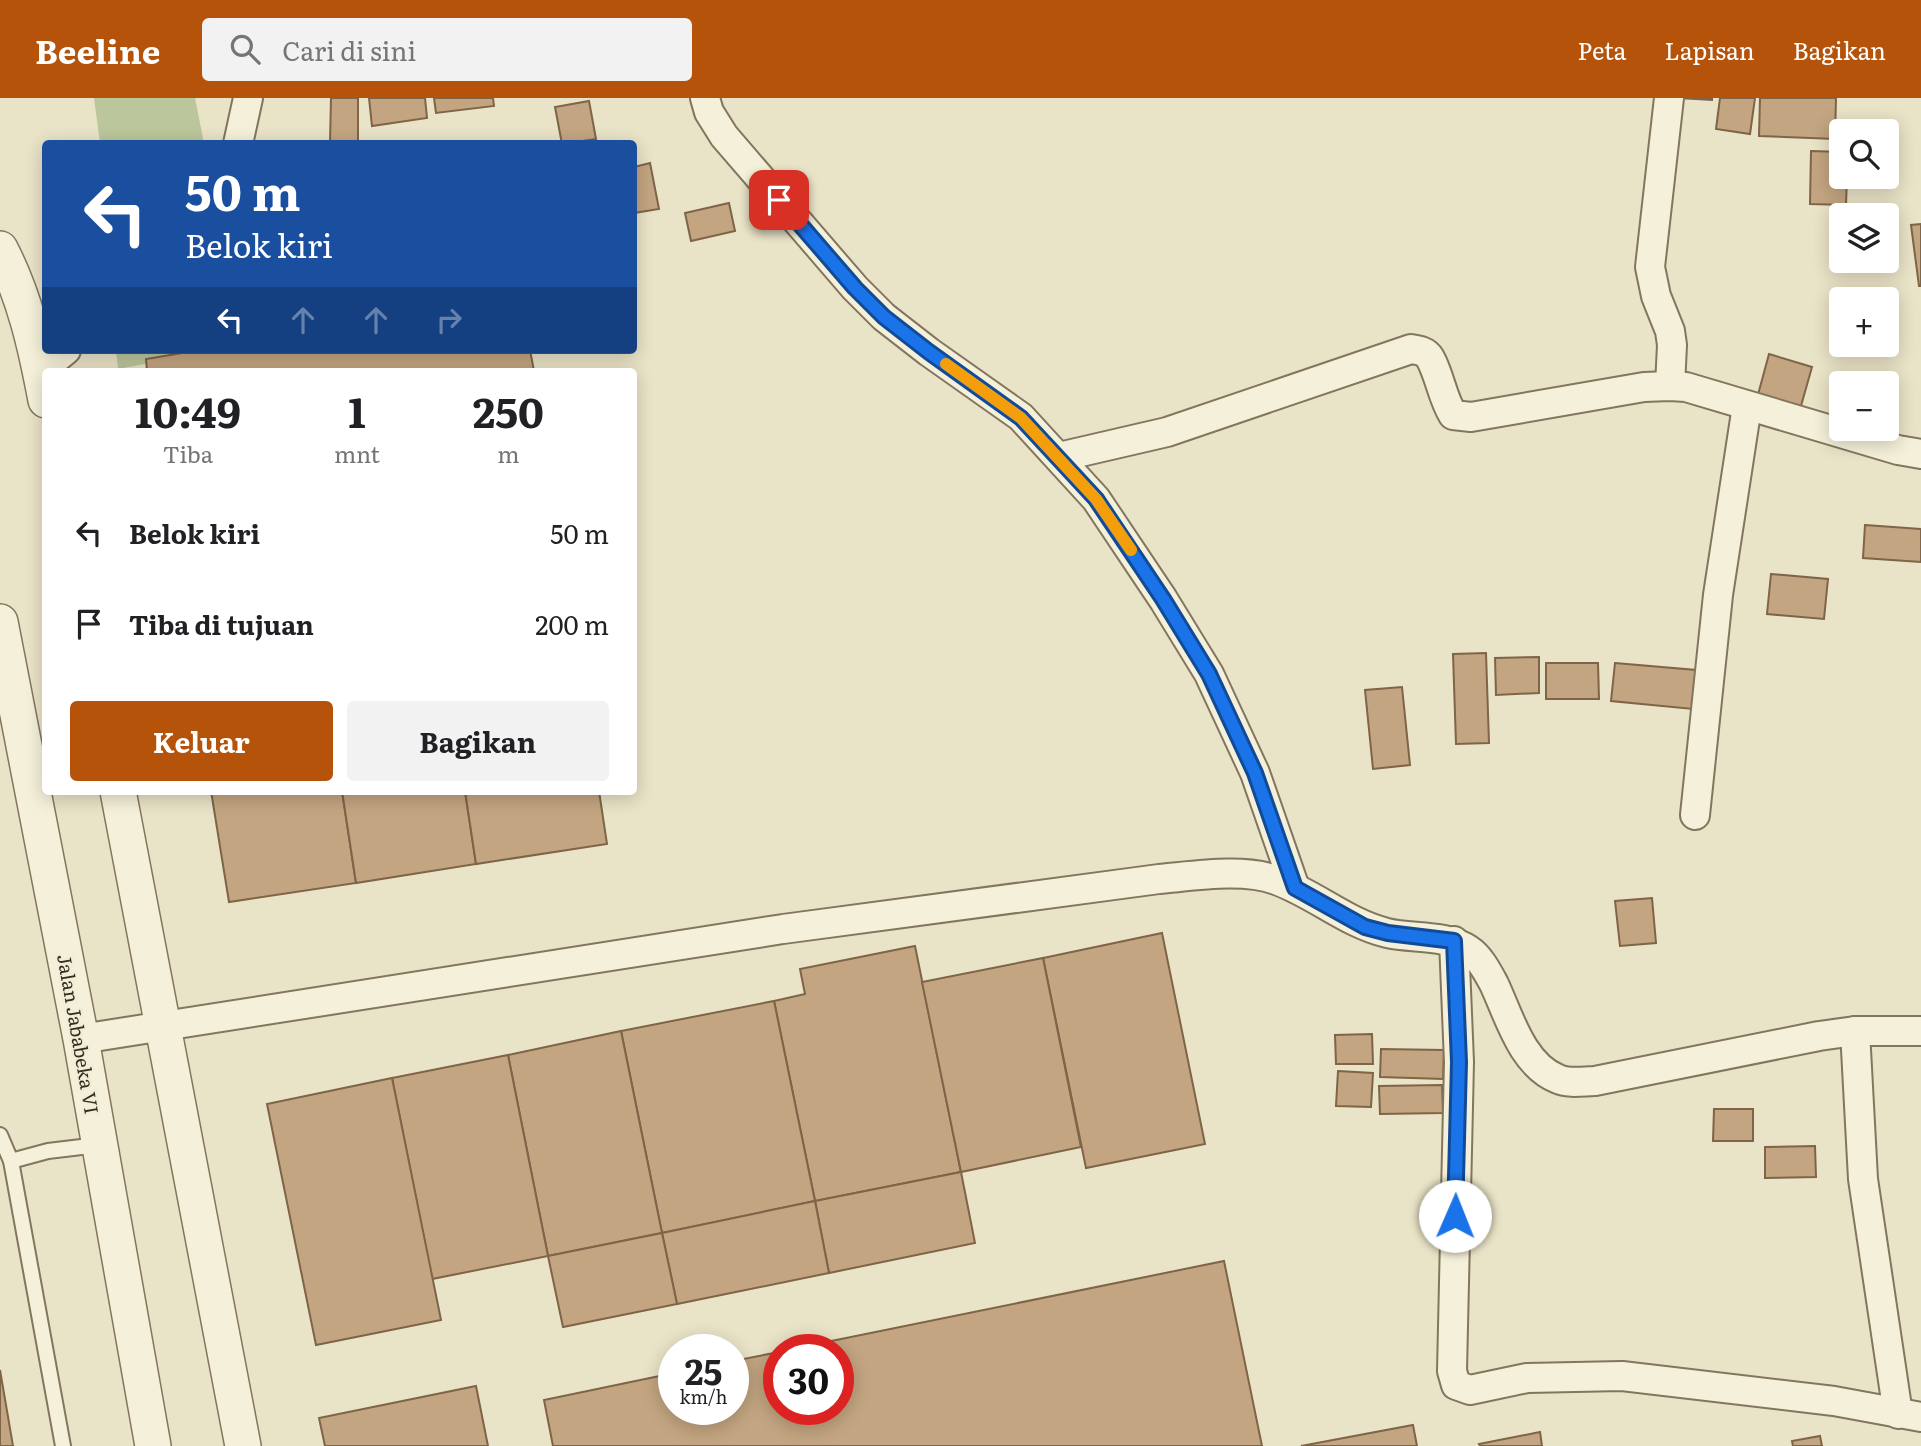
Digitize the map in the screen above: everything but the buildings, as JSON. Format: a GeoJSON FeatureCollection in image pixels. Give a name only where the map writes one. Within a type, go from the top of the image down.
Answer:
{"type":"FeatureCollection","features":[{"type":"Feature","properties":{"kind":"street"},"geometry":{"type":"LineString","coordinates":[[239,140],[248,98]]}},
{"type":"Feature","properties":{"kind":"street"},"geometry":{"type":"LineString","coordinates":[[705,98],[709,112],[724,136],[855,288],[884,317],[1021,418],[1096,499],[1209,674],[1255,773],[1295,888]]}},
{"type":"Feature","properties":{"kind":"street"},"geometry":{"type":"LineString","coordinates":[[1669,98],[1650,267],[1656,296],[1670,331],[1670,386]]}},
{"type":"Feature","properties":{"kind":"street"},"geometry":{"type":"LineString","coordinates":[[0,249],[14,276],[42,354]]}},
{"type":"Feature","properties":{"kind":"street"},"geometry":{"type":"LineString","coordinates":[[1059,457],[1167,432],[1411,349],[1420,350],[1429,356],[1445,402],[1453,415],[1471,417],[1644,387],[1686,387],[1898,450],[1921,454]]}},
{"type":"Feature","properties":{"kind":"street"},"geometry":{"type":"LineString","coordinates":[[1695,815],[1718,596],[1747,406]]}},
{"type":"Feature","properties":{"kind":"street","name":"Jalan Jababeka VI"},"geometry":{"type":"LineString","coordinates":[[0,622],[81,1039],[153,1446]]}},
{"type":"Feature","properties":{"kind":"street"},"geometry":{"type":"LineString","coordinates":[[119,795],[243,1446]]}},
{"type":"Feature","properties":{"kind":"street"},"geometry":{"type":"LineString","coordinates":[[81,1039],[783,929],[1207,875],[1273,879],[1295,888],[1365,927],[1388,933],[1454,941],[1472,951],[1489,974],[1530,1059],[1558,1079],[1595,1081],[1855,1031],[1921,1031]]}},
{"type":"Feature","properties":{"kind":"street"},"geometry":{"type":"LineString","coordinates":[[1454,941],[1459,1062],[1452,1371],[1456,1385],[1470,1390],[1527,1378],[1622,1376],[1834,1401],[1910,1415],[1863,1179],[1855,1031]]}},
{"type":"Feature","properties":{"kind":"lane"},"geometry":{"type":"LineString","coordinates":[[0,1135],[11,1161],[63,1446]]}},
{"type":"Feature","properties":{"kind":"lane"},"geometry":{"type":"LineString","coordinates":[[11,1161],[48,1151],[98,1145]]}},
{"type":"Feature","properties":{"kind":"green space"},"geometry":{"type":"Polygon","coordinates":[[[94,98],[195,98],[203,140],[100,140],[94,98]]]}},
{"type":"Feature","properties":{"kind":"green space"},"geometry":{"type":"Polygon","coordinates":[[[116,354],[197,354],[123,368],[118,368],[116,354]]]}},
{"type":"Feature","properties":{"kind":"slow traffic"},"geometry":{"type":"LineString","coordinates":[[946,364],[1021,418],[1096,499],[1131,550]]}},
{"type":"Feature","properties":{"kind":"route"},"geometry":{"type":"LineString","coordinates":[[779,200],[855,288],[884,317],[1021,418],[1096,499],[1209,674],[1255,773],[1295,888],[1365,927],[1388,933],[1454,941],[1459,1062],[1455,1216]]}}]}
